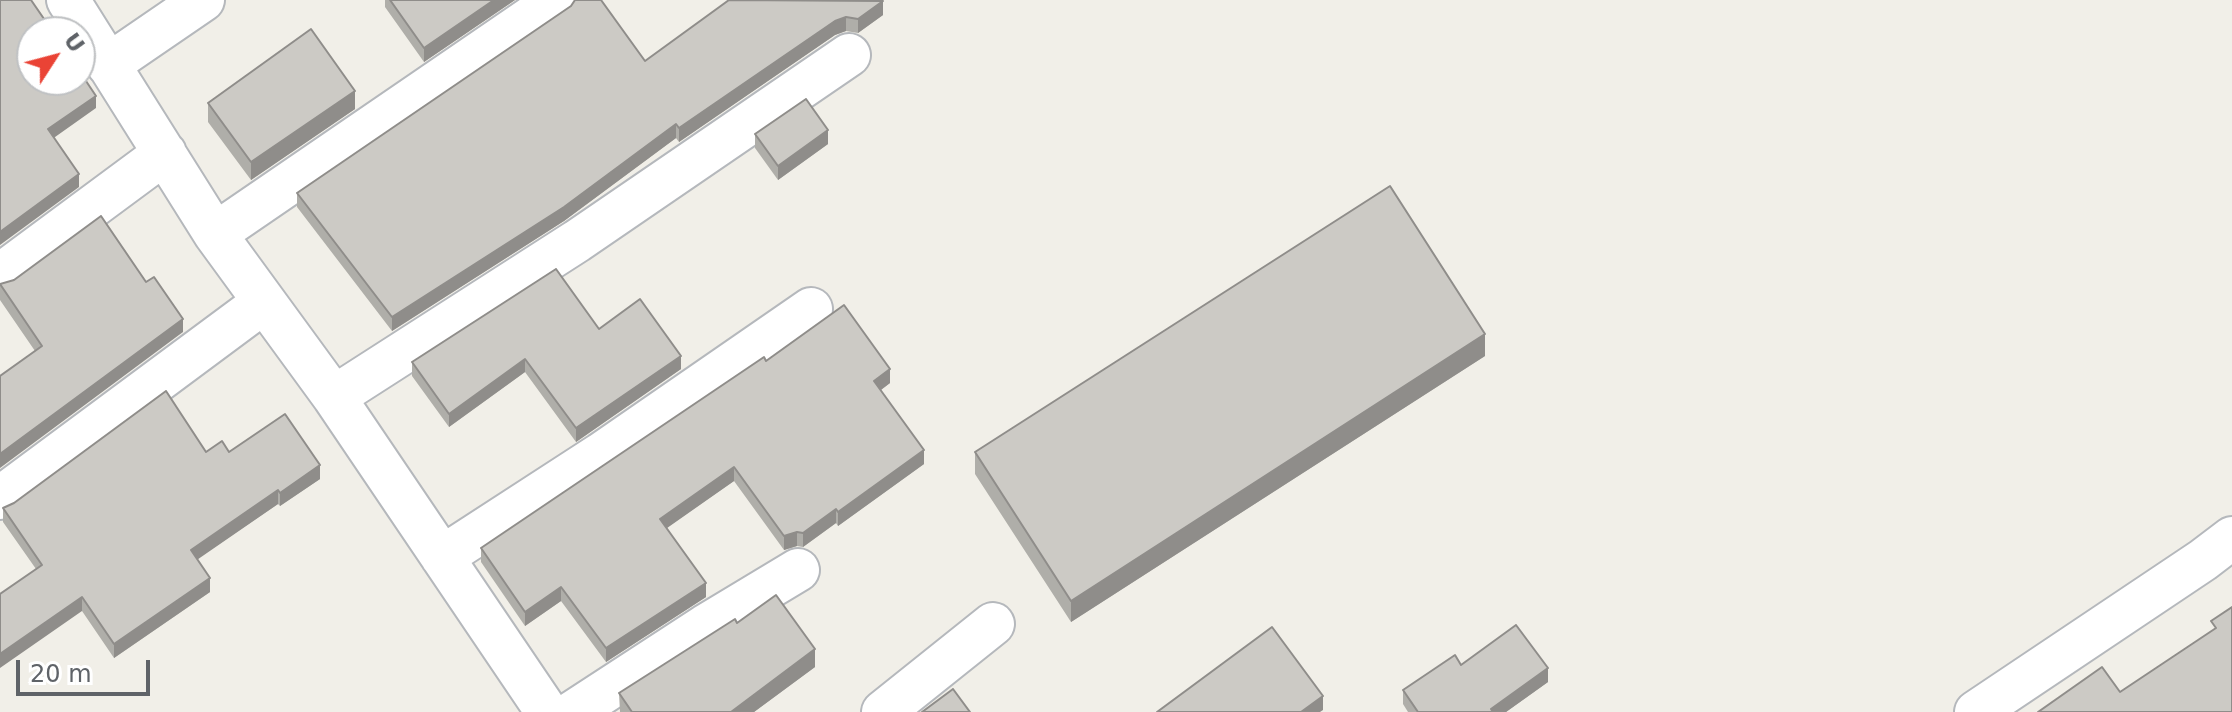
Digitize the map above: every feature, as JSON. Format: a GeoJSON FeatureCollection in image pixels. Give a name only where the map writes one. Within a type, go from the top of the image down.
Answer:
{"type":"FeatureCollection","features":[{"type":"Feature","properties":{"kind":"street"},"geometry":{"type":"LineString","coordinates":[[68,0],[215,234],[334,397],[547,712]]}},
{"type":"Feature","properties":{"kind":"street"},"geometry":{"type":"LineString","coordinates":[[108,65],[203,0]]}},
{"type":"Feature","properties":{"kind":"street"},"geometry":{"type":"LineString","coordinates":[[215,234],[557,0]]}},
{"type":"Feature","properties":{"kind":"street"},"geometry":{"type":"LineString","coordinates":[[334,397],[577,241],[849,55]]}},
{"type":"Feature","properties":{"kind":"street"},"geometry":{"type":"LineString","coordinates":[[0,275],[165,153]]}},
{"type":"Feature","properties":{"kind":"street"},"geometry":{"type":"LineString","coordinates":[[0,498],[264,302]]}},
{"type":"Feature","properties":{"kind":"street"},"geometry":{"type":"LineString","coordinates":[[442,557],[601,454],[811,309]]}},
{"type":"Feature","properties":{"kind":"street"},"geometry":{"type":"LineString","coordinates":[[1976,712],[2232,538]]}},
{"type":"Feature","properties":{"kind":"street"},"geometry":{"type":"LineString","coordinates":[[573,712],[798,570]]}},
{"type":"Feature","properties":{"kind":"street"},"geometry":{"type":"LineString","coordinates":[[883,712],[993,624]]}},
{"type":"Feature","properties":{"kind":"building"},"geometry":{"type":"Polygon","coordinates":[[[0,0],[31,0],[42,16],[16,16],[16,96],[96,96],[48,129],[79,174],[0,232],[0,0]]]}},
{"type":"Feature","properties":{"kind":"building"},"geometry":{"type":"Polygon","coordinates":[[[390,0],[494,0],[424,48],[390,0]]]}},
{"type":"Feature","properties":{"kind":"building"},"geometry":{"type":"Polygon","coordinates":[[[575,0],[601,0],[645,61],[729,0],[883,1],[858,19],[846,17],[835,21],[679,128],[676,124],[564,207],[392,317],[297,193],[571,6],[575,0]]]}},
{"type":"Feature","properties":{"kind":"building"},"geometry":{"type":"Polygon","coordinates":[[[311,29],[355,91],[251,162],[208,103],[311,29]]]}},
{"type":"Feature","properties":{"kind":"building"},"geometry":{"type":"Polygon","coordinates":[[[806,99],[828,130],[778,166],[755,134],[806,99]]]}},
{"type":"Feature","properties":{"kind":"building"},"geometry":{"type":"Polygon","coordinates":[[[1390,186],[1485,334],[1071,601],[975,452],[1390,186]]]}},
{"type":"Feature","properties":{"kind":"building"},"geometry":{"type":"Polygon","coordinates":[[[101,216],[146,282],[154,277],[183,319],[0,454],[0,376],[42,346],[0,284],[14,280],[101,216]]]}},
{"type":"Feature","properties":{"kind":"building"},"geometry":{"type":"Polygon","coordinates":[[[556,269],[599,329],[640,299],[681,356],[576,428],[525,359],[449,414],[412,362],[556,269]]]}},
{"type":"Feature","properties":{"kind":"building"},"geometry":{"type":"Polygon","coordinates":[[[844,305],[890,369],[874,381],[924,450],[838,512],[836,509],[803,533],[784,536],[734,467],[660,519],[706,583],[606,648],[561,587],[525,612],[481,548],[764,357],[766,361],[844,305]]]}},
{"type":"Feature","properties":{"kind":"building"},"geometry":{"type":"Polygon","coordinates":[[[166,391],[206,452],[222,441],[229,452],[285,414],[320,465],[191,550],[210,578],[114,644],[82,597],[0,654],[0,594],[42,565],[3,508],[166,391]]]}},
{"type":"Feature","properties":{"kind":"building"},"geometry":{"type":"Polygon","coordinates":[[[776,595],[815,649],[731,712],[632,712],[619,693],[735,619],[737,623],[776,595]]]}},
{"type":"Feature","properties":{"kind":"building"},"geometry":{"type":"Polygon","coordinates":[[[2232,607],[2232,712],[2038,712],[2102,667],[2120,692],[2216,628],[2211,621],[2232,607]]]}},
{"type":"Feature","properties":{"kind":"building"},"geometry":{"type":"Polygon","coordinates":[[[1516,625],[1548,668],[1491,709],[1493,712],[1418,712],[1403,690],[1455,655],[1461,665],[1516,625]]]}},
{"type":"Feature","properties":{"kind":"building"},"geometry":{"type":"Polygon","coordinates":[[[1272,627],[1323,696],[1301,712],[1157,712],[1272,627]]]}},
{"type":"Feature","properties":{"kind":"building"},"geometry":{"type":"Polygon","coordinates":[[[953,689],[970,712],[922,712],[953,689]]]}}]}
